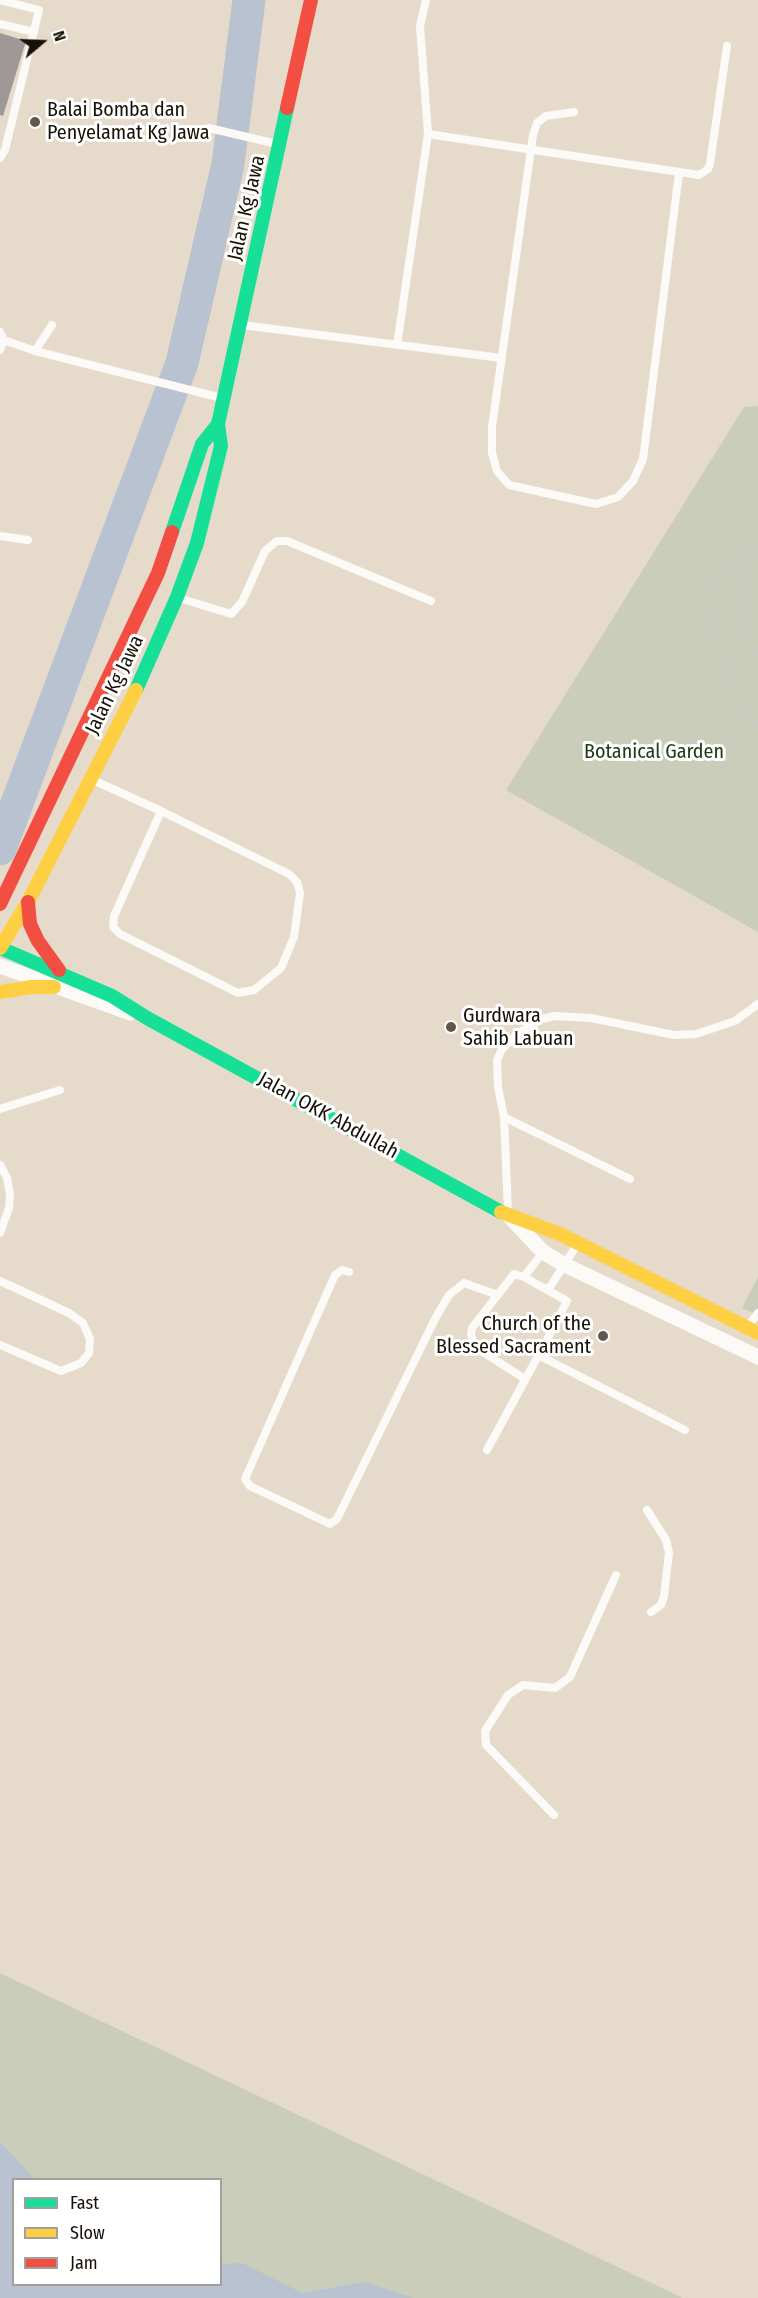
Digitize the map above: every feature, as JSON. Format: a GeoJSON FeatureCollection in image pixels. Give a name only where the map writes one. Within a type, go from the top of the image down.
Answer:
{"type":"FeatureCollection","features":[{"type":"Feature","properties":{"kind":"main road","name":"Jalan Kg Jawa"},"geometry":{"type":"LineString","coordinates":[[0,948],[28,902],[148,666],[177,597],[196,543],[221,447],[218,424],[311,0]]}},
{"type":"Feature","properties":{"kind":"main road","name":"Jalan Kg Jawa"},"geometry":{"type":"LineString","coordinates":[[1,899],[158,573],[202,444],[218,424]]}},
{"type":"Feature","properties":{"kind":"main road"},"geometry":{"type":"LineString","coordinates":[[28,902],[30,924],[38,942],[60,972]]}},
{"type":"Feature","properties":{"kind":"main road","name":"Jalan OKK Abdullah"},"geometry":{"type":"LineString","coordinates":[[0,948],[112,996],[147,1018],[508,1216],[560,1234],[752,1330]]}},
{"type":"Feature","properties":{"kind":"main road"},"geometry":{"type":"LineString","coordinates":[[0,992],[31,987],[54,987]]}},
{"type":"Feature","properties":{"kind":"street","name":"Jalan OKK Abdullah"},"geometry":{"type":"LineString","coordinates":[[0,966],[108,1007],[147,1018]]}},
{"type":"Feature","properties":{"kind":"street","name":"Jalan OKK Abdullah"},"geometry":{"type":"LineString","coordinates":[[508,1216],[543,1252],[565,1265],[758,1357]]}},
{"type":"Feature","properties":{"kind":"lane"},"geometry":{"type":"LineString","coordinates":[[0,0],[39,10],[3,156],[0,158]]}},
{"type":"Feature","properties":{"kind":"lane"},"geometry":{"type":"LineString","coordinates":[[397,345],[428,134],[420,26],[426,0]]}},
{"type":"Feature","properties":{"kind":"lane"},"geometry":{"type":"LineString","coordinates":[[0,24],[34,32]]}},
{"type":"Feature","properties":{"kind":"lane"},"geometry":{"type":"LineString","coordinates":[[428,134],[699,175],[708,169],[727,46]]}},
{"type":"Feature","properties":{"kind":"lane"},"geometry":{"type":"LineString","coordinates":[[574,112],[546,116],[537,123],[531,150],[492,427],[492,453],[497,471],[509,486],[596,504],[618,497],[633,481],[643,459],[679,173]]}},
{"type":"Feature","properties":{"kind":"lane"},"geometry":{"type":"LineString","coordinates":[[208,128],[281,144]]}},
{"type":"Feature","properties":{"kind":"lane"},"geometry":{"type":"LineString","coordinates":[[35,351],[52,325]]}},
{"type":"Feature","properties":{"kind":"lane"},"geometry":{"type":"LineString","coordinates":[[240,325],[501,358]]}},
{"type":"Feature","properties":{"kind":"lane"},"geometry":{"type":"LineString","coordinates":[[0,350],[2,336],[35,351],[225,398]]}},
{"type":"Feature","properties":{"kind":"lane"},"geometry":{"type":"LineString","coordinates":[[0,536],[28,540]]}},
{"type":"Feature","properties":{"kind":"lane"},"geometry":{"type":"LineString","coordinates":[[177,597],[231,614],[237,611],[265,552],[278,541],[287,542],[431,601]]}},
{"type":"Feature","properties":{"kind":"lane"},"geometry":{"type":"LineString","coordinates":[[92,779],[161,811],[290,874],[297,882],[300,893],[294,937],[281,968],[254,990],[238,993],[120,934],[113,927],[114,916],[161,811]]}},
{"type":"Feature","properties":{"kind":"lane"},"geometry":{"type":"LineString","coordinates":[[508,1216],[504,1117],[498,1087],[497,1060],[502,1048],[519,1033],[542,1019],[555,1016],[591,1018],[674,1035],[696,1034],[735,1021],[758,1004]]}},
{"type":"Feature","properties":{"kind":"lane"},"geometry":{"type":"LineString","coordinates":[[0,1109],[60,1090]]}},
{"type":"Feature","properties":{"kind":"lane"},"geometry":{"type":"LineString","coordinates":[[504,1117],[630,1179]]}},
{"type":"Feature","properties":{"kind":"lane"},"geometry":{"type":"LineString","coordinates":[[0,1165],[7,1178],[10,1195],[9,1208],[0,1233]]}},
{"type":"Feature","properties":{"kind":"lane"},"geometry":{"type":"LineString","coordinates":[[548,1290],[578,1243]]}},
{"type":"Feature","properties":{"kind":"lane"},"geometry":{"type":"LineString","coordinates":[[524,1277],[543,1252]]}},
{"type":"Feature","properties":{"kind":"lane"},"geometry":{"type":"LineString","coordinates":[[349,1272],[342,1270],[335,1275],[245,1479],[250,1486],[330,1524],[337,1519],[449,1295],[464,1283],[498,1295]]}},
{"type":"Feature","properties":{"kind":"lane"},"geometry":{"type":"LineString","coordinates":[[487,1450],[567,1301],[524,1277],[514,1274],[472,1328],[472,1340],[482,1352],[525,1379]]}},
{"type":"Feature","properties":{"kind":"lane"},"geometry":{"type":"LineString","coordinates":[[0,1281],[69,1312],[84,1323],[90,1339],[89,1353],[81,1364],[61,1371],[0,1345]]}},
{"type":"Feature","properties":{"kind":"lane"},"geometry":{"type":"LineString","coordinates":[[752,1330],[758,1313]]}},
{"type":"Feature","properties":{"kind":"lane"},"geometry":{"type":"LineString","coordinates":[[538,1355],[685,1430]]}},
{"type":"Feature","properties":{"kind":"lane"},"geometry":{"type":"LineString","coordinates":[[647,1510],[666,1540],[669,1553],[664,1596],[661,1605],[651,1612]]}},
{"type":"Feature","properties":{"kind":"lane"},"geometry":{"type":"LineString","coordinates":[[554,1815],[486,1745],[485,1731],[508,1695],[523,1685],[555,1688],[570,1677],[616,1575]]}},
{"type":"Feature","properties":{"kind":"path"},"geometry":{"type":"LineString","coordinates":[[758,554],[721,567],[705,588],[702,607],[723,651],[728,675],[741,706],[758,726]]}},
{"type":"Feature","properties":{"kind":"path"},"geometry":{"type":"LineString","coordinates":[[752,555],[742,605],[748,636],[758,657]]}},
{"type":"Feature","properties":{"kind":"green space","name":"Botanical Garden"},"geometry":{"type":"Polygon","coordinates":[[[758,406],[758,932],[506,790],[744,407],[758,406]]]}},
{"type":"Feature","properties":{"kind":"green space"},"geometry":{"type":"Polygon","coordinates":[[[758,1277],[758,1315],[742,1308],[758,1277]]]}},
{"type":"Feature","properties":{"kind":"green space"},"geometry":{"type":"Polygon","coordinates":[[[0,1973],[683,2298],[0,2298],[0,1973]]]}},
{"type":"Feature","properties":{"kind":"water"},"geometry":{"type":"Polygon","coordinates":[[[0,2142],[34,2178],[12,2178],[12,2286],[222,2286],[222,2264],[242,2263],[302,2293],[364,2282],[413,2298],[0,2298],[0,2142]]]}},
{"type":"Feature","properties":{"kind":"building"},"geometry":{"type":"Polygon","coordinates":[[[0,33],[26,41],[3,116],[0,115],[0,33]]]}},
{"type":"Feature","properties":{"kind":"waterway"},"geometry":{"type":"LineString","coordinates":[[0,849],[182,363],[228,164],[249,0]]}},
{"type":"Feature","properties":{"kind":"traffic: fast"},"geometry":{"type":"LineString","coordinates":[[136,690],[177,597],[197,543],[221,446],[218,424],[287,108]]}},
{"type":"Feature","properties":{"kind":"traffic: fast"},"geometry":{"type":"LineString","coordinates":[[172,532],[202,444],[218,424]]}},
{"type":"Feature","properties":{"kind":"traffic: fast"},"geometry":{"type":"LineString","coordinates":[[0,948],[112,996],[147,1018],[501,1212]]}},
{"type":"Feature","properties":{"kind":"traffic: slow"},"geometry":{"type":"LineString","coordinates":[[0,948],[28,902],[136,690]]}},
{"type":"Feature","properties":{"kind":"traffic: slow"},"geometry":{"type":"LineString","coordinates":[[0,992],[31,987],[54,987]]}},
{"type":"Feature","properties":{"kind":"traffic: slow"},"geometry":{"type":"LineString","coordinates":[[501,1212],[560,1234],[758,1333]]}},
{"type":"Feature","properties":{"kind":"traffic: jam"},"geometry":{"type":"LineString","coordinates":[[287,108],[311,0]]}},
{"type":"Feature","properties":{"kind":"traffic: jam"},"geometry":{"type":"LineString","coordinates":[[0,904],[158,573],[172,532]]}},
{"type":"Feature","properties":{"kind":"traffic: jam"},"geometry":{"type":"LineString","coordinates":[[28,902],[30,924],[38,941],[59,970]]}},
{"type":"Feature","properties":{"kind":"place","name":"Balai Bomba dan Penyelamat Kg Jawa"},"geometry":{"type":"Point","coordinates":[35,122]}},
{"type":"Feature","properties":{"kind":"place","name":"Gurdwara Sahib Labuan"},"geometry":{"type":"Point","coordinates":[451,1027]}},
{"type":"Feature","properties":{"kind":"place","name":"Church of the Blessed Sacrament"},"geometry":{"type":"Point","coordinates":[603,1336]}}]}
